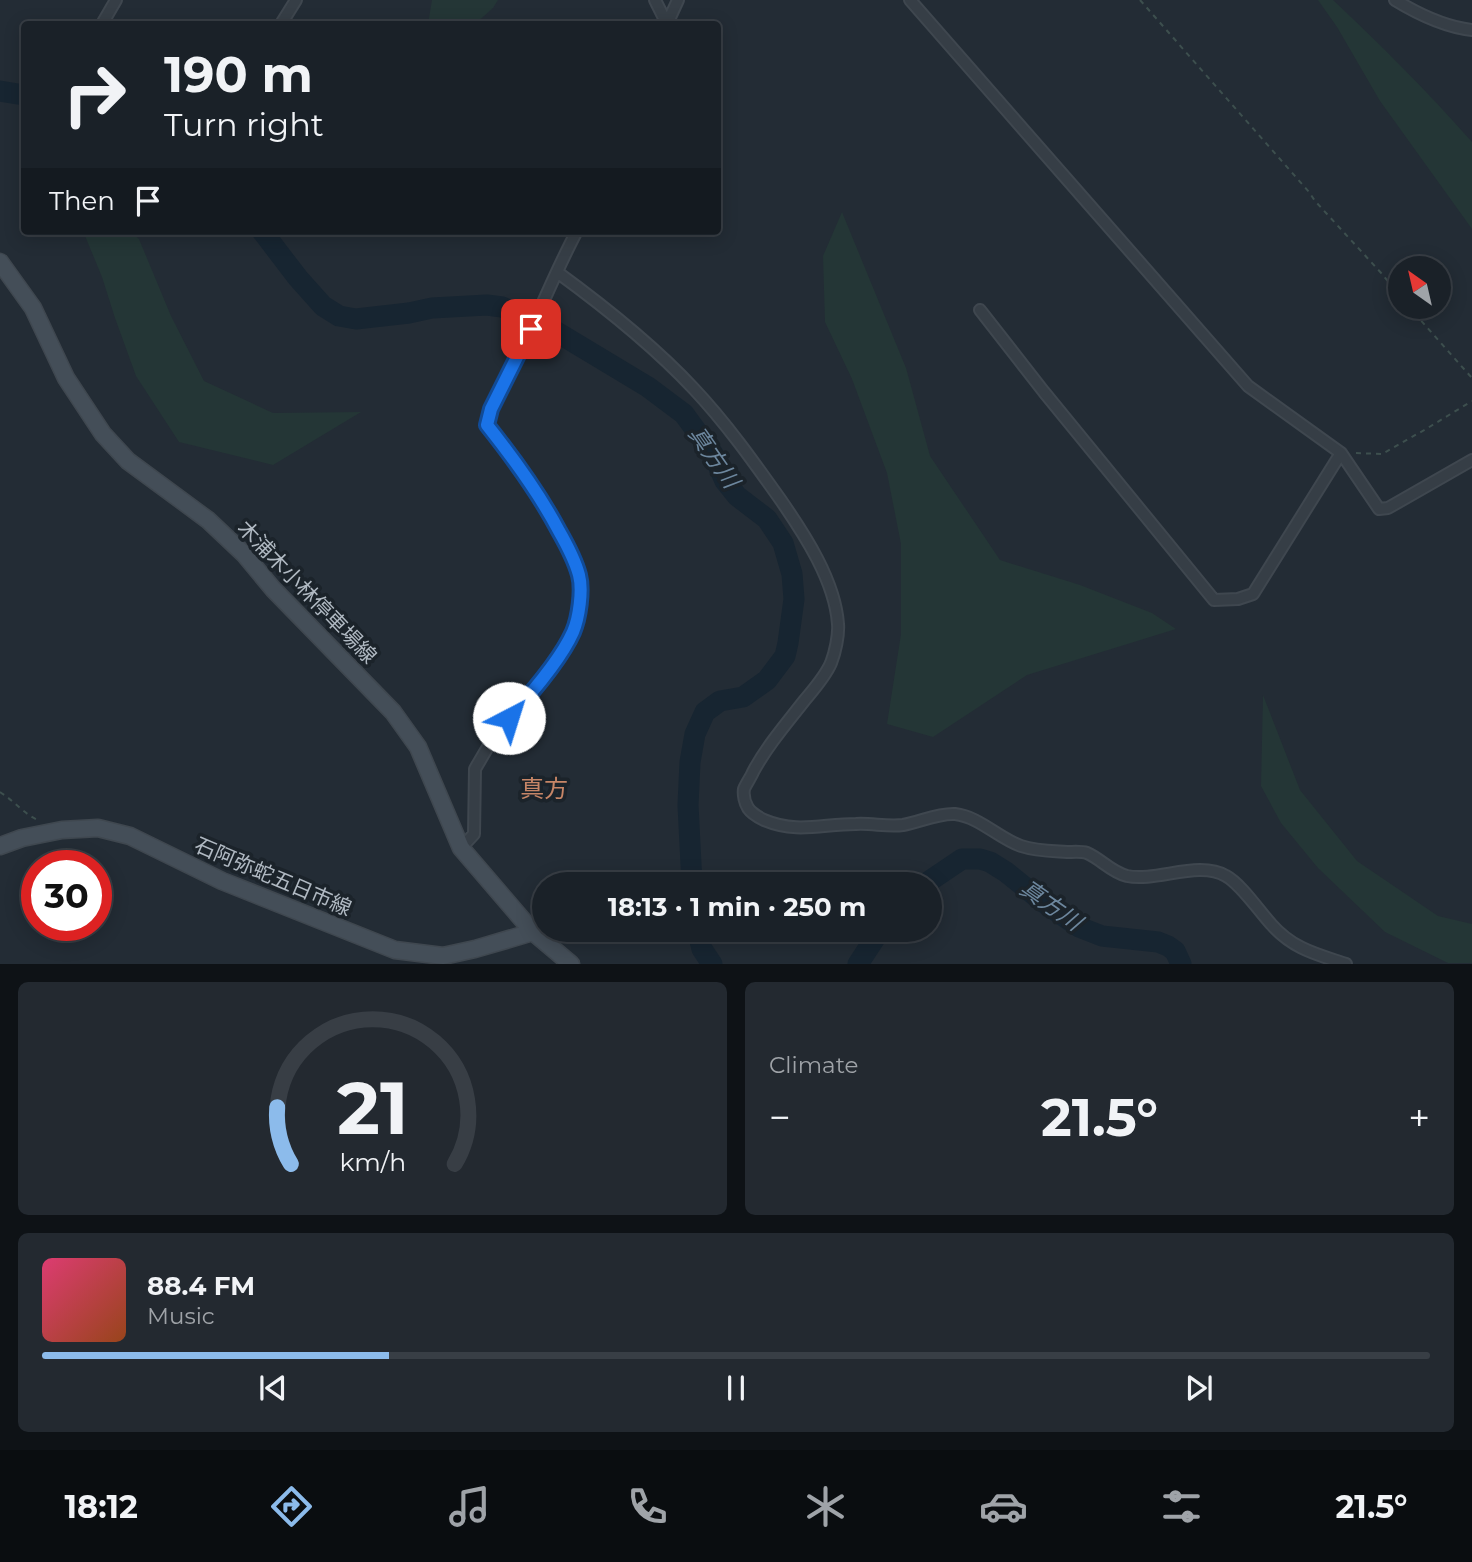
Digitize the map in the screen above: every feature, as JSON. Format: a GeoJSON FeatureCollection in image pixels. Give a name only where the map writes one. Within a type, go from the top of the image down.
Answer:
{"type":"FeatureCollection","features":[{"type":"Feature","properties":{"kind":"main road","name":"木浦木小林停車場線"},"geometry":{"type":"LineString","coordinates":[[0,262],[33,308],[66,378],[103,434],[128,461],[208,520],[244,554],[273,589],[394,712],[418,747],[461,848],[532,931]]}},
{"type":"Feature","properties":{"kind":"main road","name":"石阿弥蛇五日市線"},"geometry":{"type":"LineString","coordinates":[[0,846],[22,838],[62,830],[98,828],[130,836],[222,881],[395,950],[443,956],[475,950],[532,932]]}},
{"type":"Feature","properties":{"kind":"main road","name":"木浦木小林停車場線"},"geometry":{"type":"LineString","coordinates":[[545,942],[571,964]]}},
{"type":"Feature","properties":{"kind":"street"},"geometry":{"type":"LineString","coordinates":[[104,21],[116,0]]}},
{"type":"Feature","properties":{"kind":"street"},"geometry":{"type":"LineString","coordinates":[[283,21],[296,0]]}},
{"type":"Feature","properties":{"kind":"street"},"geometry":{"type":"LineString","coordinates":[[655,0],[666,21]]}},
{"type":"Feature","properties":{"kind":"street"},"geometry":{"type":"LineString","coordinates":[[668,21],[678,0]]}},
{"type":"Feature","properties":{"kind":"street"},"geometry":{"type":"LineString","coordinates":[[910,0],[1248,386],[1340,453],[1379,509],[1388,508],[1472,460]]}},
{"type":"Feature","properties":{"kind":"street"},"geometry":{"type":"LineString","coordinates":[[1395,0],[1407,8],[1456,28],[1472,30]]}},
{"type":"Feature","properties":{"kind":"street"},"geometry":{"type":"LineString","coordinates":[[461,848],[474,834],[475,769],[499,729],[559,655],[573,631],[580,607],[580,577],[568,547],[545,505],[487,425],[491,409],[575,235]]}},
{"type":"Feature","properties":{"kind":"street"},"geometry":{"type":"LineString","coordinates":[[555,277],[602,305],[694,389],[752,458],[798,524],[830,585],[839,621],[831,663],[763,753],[744,789],[744,800],[756,816],[773,824],[794,828],[856,824],[892,826],[954,814],[976,821],[1020,846],[1042,851],[1085,853],[1116,872],[1130,877],[1213,871],[1227,876],[1282,936],[1303,950],[1346,964]]}},
{"type":"Feature","properties":{"kind":"street"},"geometry":{"type":"LineString","coordinates":[[980,310],[1214,600],[1238,600],[1254,594],[1340,453]]}},
{"type":"Feature","properties":{"kind":"path"},"geometry":{"type":"LineString","coordinates":[[1140,0],[1388,281]]}},
{"type":"Feature","properties":{"kind":"path"},"geometry":{"type":"LineString","coordinates":[[1419,319],[1472,379]]}},
{"type":"Feature","properties":{"kind":"path"},"geometry":{"type":"LineString","coordinates":[[1340,453],[1382,454],[1472,401]]}},
{"type":"Feature","properties":{"kind":"path"},"geometry":{"type":"LineString","coordinates":[[0,792],[30,817],[40,821]]}},
{"type":"Feature","properties":{"kind":"shaded area"},"geometry":{"type":"Polygon","coordinates":[[[432,0],[498,0],[478,21],[428,21],[432,0]]]}},
{"type":"Feature","properties":{"kind":"shaded area"},"geometry":{"type":"Polygon","coordinates":[[[1318,0],[1333,0],[1404,69],[1472,142],[1472,229],[1380,101],[1318,0]]]}},
{"type":"Feature","properties":{"kind":"shaded area"},"geometry":{"type":"Polygon","coordinates":[[[842,212],[906,368],[930,456],[1000,560],[1080,585],[1152,613],[1176,629],[1027,675],[933,737],[887,724],[901,634],[901,544],[887,473],[852,379],[825,322],[823,256],[842,212]]]}},
{"type":"Feature","properties":{"kind":"shaded area"},"geometry":{"type":"Polygon","coordinates":[[[85,235],[134,235],[139,239],[171,316],[204,381],[273,413],[361,412],[273,465],[179,442],[136,376],[85,235]]]}},
{"type":"Feature","properties":{"kind":"shaded area"},"geometry":{"type":"Polygon","coordinates":[[[1263,695],[1300,790],[1357,861],[1438,916],[1472,924],[1472,963],[1448,963],[1385,932],[1318,868],[1281,823],[1261,786],[1263,695]]]}},
{"type":"Feature","properties":{"kind":"waterway","name":"真方川"},"geometry":{"type":"LineString","coordinates":[[0,91],[21,94]]}},
{"type":"Feature","properties":{"kind":"waterway","name":"真方川"},"geometry":{"type":"LineString","coordinates":[[265,235],[323,306],[339,316],[356,319],[432,308],[487,305],[502,307],[545,325],[648,387],[684,414],[713,454],[725,481],[737,496],[767,519],[783,543],[792,574],[794,599],[788,643],[785,656],[767,680],[743,697],[720,701],[705,712],[695,734],[690,762],[688,805],[691,872]]}},
{"type":"Feature","properties":{"kind":"waterway","name":"真方川"},"geometry":{"type":"LineString","coordinates":[[942,873],[962,859],[990,862],[1079,927],[1102,936],[1158,942],[1175,951],[1181,964]]}},
{"type":"Feature","properties":{"kind":"waterway","name":"真方川"},"geometry":{"type":"LineString","coordinates":[[700,942],[712,964]]}},
{"type":"Feature","properties":{"kind":"waterway","name":"真方川"},"geometry":{"type":"LineString","coordinates":[[858,964],[872,942]]}},
{"type":"Feature","properties":{"kind":"district","name":"真方"},"geometry":{"type":"Point","coordinates":[544,789]}},
{"type":"Feature","properties":{"kind":"route"},"geometry":{"type":"LineString","coordinates":[[509,718],[559,655],[573,631],[580,607],[580,577],[568,547],[545,505],[487,425],[491,409],[531,329]]}}]}
